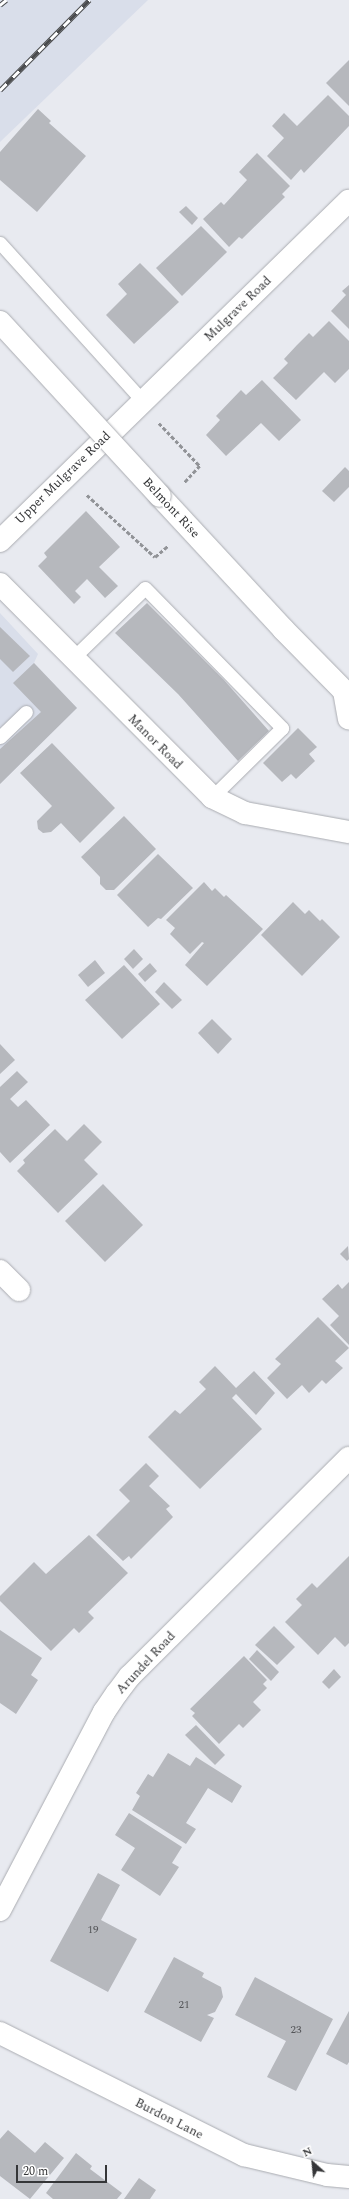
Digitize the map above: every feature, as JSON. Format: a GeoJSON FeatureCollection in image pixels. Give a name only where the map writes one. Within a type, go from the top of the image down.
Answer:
{"type":"FeatureCollection","features":[{"type":"Feature","properties":{"kind":"main road","name":"Mulgrave Road"},"geometry":{"type":"LineString","coordinates":[[127,416],[349,201]]}},
{"type":"Feature","properties":{"kind":"main road","name":"Belmont Rise"},"geometry":{"type":"LineString","coordinates":[[0,322],[160,496],[346,692],[349,719]]}},
{"type":"Feature","properties":{"kind":"main road","name":"Upper Mulgrave Road"},"geometry":{"type":"LineString","coordinates":[[0,541],[127,416]]}},
{"type":"Feature","properties":{"kind":"main road","name":"Manor Road"},"geometry":{"type":"LineString","coordinates":[[0,584],[212,797],[245,813],[349,832]]}},
{"type":"Feature","properties":{"kind":"main road"},"geometry":{"type":"LineString","coordinates":[[0,1271],[19,1290]]}},
{"type":"Feature","properties":{"kind":"main road","name":"Arundel Road"},"geometry":{"type":"LineString","coordinates":[[0,1910],[104,1712],[121,1687],[349,1458]]}},
{"type":"Feature","properties":{"kind":"main road","name":"Burdon Lane"},"geometry":{"type":"LineString","coordinates":[[0,2032],[244,2155],[314,2172],[349,2177]]}},
{"type":"Feature","properties":{"kind":"lane"},"geometry":{"type":"LineString","coordinates":[[0,243],[143,401]]}},
{"type":"Feature","properties":{"kind":"lane"},"geometry":{"type":"LineString","coordinates":[[73,658],[144,588],[282,728],[212,797]]}},
{"type":"Feature","properties":{"kind":"lane"},"geometry":{"type":"LineString","coordinates":[[0,737],[26,712]]}},
{"type":"Feature","properties":{"kind":"path"},"geometry":{"type":"LineString","coordinates":[[156,420],[200,466]]}},
{"type":"Feature","properties":{"kind":"path"},"geometry":{"type":"LineString","coordinates":[[86,494],[155,557]]}},
{"type":"Feature","properties":{"kind":"shaded area"},"geometry":{"type":"Polygon","coordinates":[[[0,0],[148,0],[0,142],[0,0]]]}},
{"type":"Feature","properties":{"kind":"shaded area"},"geometry":{"type":"Polygon","coordinates":[[[0,613],[38,654],[34,663],[77,708],[0,784],[0,613]]]}},
{"type":"Feature","properties":{"kind":"building"},"geometry":{"type":"Polygon","coordinates":[[[349,60],[349,106],[326,83],[349,60]]]}},
{"type":"Feature","properties":{"kind":"building"},"geometry":{"type":"Polygon","coordinates":[[[328,95],[349,116],[349,126],[304,173],[301,169],[291,180],[267,156],[284,138],[272,126],[284,113],[297,126],[328,95]]]}},
{"type":"Feature","properties":{"kind":"building"},"geometry":{"type":"Polygon","coordinates":[[[38,109],[51,121],[49,123],[86,156],[37,212],[0,180],[0,152],[38,109]]]}},
{"type":"Feature","properties":{"kind":"building"},"geometry":{"type":"Polygon","coordinates":[[[257,153],[290,186],[282,194],[285,197],[242,239],[239,237],[229,247],[203,219],[221,202],[224,205],[247,180],[239,172],[257,153]]]}},
{"type":"Feature","properties":{"kind":"building"},"geometry":{"type":"Polygon","coordinates":[[[186,206],[198,218],[192,225],[179,212],[186,206]]]}},
{"type":"Feature","properties":{"kind":"building"},"geometry":{"type":"Polygon","coordinates":[[[201,226],[227,252],[182,296],[156,268],[201,226]]]}},
{"type":"Feature","properties":{"kind":"building"},"geometry":{"type":"Polygon","coordinates":[[[140,263],[179,302],[134,344],[106,315],[127,294],[118,284],[140,263]]]}},
{"type":"Feature","properties":{"kind":"building"},"geometry":{"type":"Polygon","coordinates":[[[349,285],[349,329],[331,311],[346,295],[342,291],[349,285]]]}},
{"type":"Feature","properties":{"kind":"building"},"geometry":{"type":"Polygon","coordinates":[[[329,321],[349,341],[349,369],[335,383],[324,372],[296,400],[273,378],[288,363],[284,359],[297,345],[309,333],[313,337],[329,321]]]}},
{"type":"Feature","properties":{"kind":"building"},"geometry":{"type":"Polygon","coordinates":[[[262,380],[301,420],[279,441],[261,423],[226,456],[206,435],[220,420],[216,416],[241,390],[246,395],[262,380]]]}},
{"type":"Feature","properties":{"kind":"building"},"geometry":{"type":"Polygon","coordinates":[[[345,467],[349,471],[349,487],[334,502],[322,491],[345,467]]]}},
{"type":"Feature","properties":{"kind":"building"},"geometry":{"type":"Polygon","coordinates":[[[86,511],[120,547],[99,567],[118,586],[105,598],[87,579],[75,591],[81,597],[74,604],[38,566],[47,557],[44,553],[86,511]]]}},
{"type":"Feature","properties":{"kind":"building"},"geometry":{"type":"Polygon","coordinates":[[[147,603],[224,680],[269,731],[238,761],[178,694],[115,633],[147,603]]]}},
{"type":"Feature","properties":{"kind":"building"},"geometry":{"type":"Polygon","coordinates":[[[0,627],[30,656],[13,672],[0,659],[0,627]]]}},
{"type":"Feature","properties":{"kind":"building"},"geometry":{"type":"Polygon","coordinates":[[[34,663],[77,708],[0,784],[0,749],[41,712],[13,683],[34,663]]]}},
{"type":"Feature","properties":{"kind":"building"},"geometry":{"type":"Polygon","coordinates":[[[298,728],[317,747],[309,754],[315,761],[296,779],[291,774],[282,782],[263,763],[298,728]]]}},
{"type":"Feature","properties":{"kind":"building"},"geometry":{"type":"Polygon","coordinates":[[[52,743],[115,808],[80,843],[61,823],[51,832],[43,833],[38,829],[37,821],[52,806],[20,773],[52,743]]]}},
{"type":"Feature","properties":{"kind":"building"},"geometry":{"type":"Polygon","coordinates":[[[124,816],[156,849],[114,890],[106,890],[100,884],[100,877],[81,857],[124,816]]]}},
{"type":"Feature","properties":{"kind":"building"},"geometry":{"type":"Polygon","coordinates":[[[158,854],[193,888],[161,919],[158,918],[148,927],[117,895],[158,854]]]}},
{"type":"Feature","properties":{"kind":"building"},"geometry":{"type":"Polygon","coordinates":[[[204,882],[212,891],[215,888],[224,897],[226,895],[263,929],[207,986],[185,965],[204,943],[202,942],[190,954],[170,934],[175,928],[166,920],[204,882]]]}},
{"type":"Feature","properties":{"kind":"building"},"geometry":{"type":"Polygon","coordinates":[[[293,902],[305,914],[309,910],[320,921],[322,919],[340,937],[302,976],[261,935],[293,902]]]}},
{"type":"Feature","properties":{"kind":"building"},"geometry":{"type":"Polygon","coordinates":[[[134,949],[143,959],[133,969],[124,959],[134,949]]]}},
{"type":"Feature","properties":{"kind":"building"},"geometry":{"type":"Polygon","coordinates":[[[95,960],[105,973],[88,987],[78,975],[95,960]]]}},
{"type":"Feature","properties":{"kind":"building"},"geometry":{"type":"Polygon","coordinates":[[[150,963],[157,971],[145,982],[138,974],[150,963]]]}},
{"type":"Feature","properties":{"kind":"building"},"geometry":{"type":"Polygon","coordinates":[[[124,965],[160,1004],[122,1039],[85,1000],[124,965]]]}},
{"type":"Feature","properties":{"kind":"building"},"geometry":{"type":"Polygon","coordinates":[[[164,982],[182,1000],[172,1009],[155,992],[164,982]]]}},
{"type":"Feature","properties":{"kind":"building"},"geometry":{"type":"Polygon","coordinates":[[[212,1019],[232,1039],[218,1054],[198,1033],[212,1019]]]}},
{"type":"Feature","properties":{"kind":"building"},"geometry":{"type":"Polygon","coordinates":[[[0,1044],[15,1060],[0,1074],[0,1044]]]}},
{"type":"Feature","properties":{"kind":"building"},"geometry":{"type":"Polygon","coordinates":[[[17,1071],[28,1082],[10,1099],[18,1107],[26,1100],[50,1125],[10,1163],[0,1152],[0,1087],[17,1071]]]}},
{"type":"Feature","properties":{"kind":"building"},"geometry":{"type":"Polygon","coordinates":[[[84,1124],[102,1142],[84,1160],[98,1174],[58,1213],[17,1171],[25,1163],[23,1160],[55,1129],[67,1141],[84,1124]]]}},
{"type":"Feature","properties":{"kind":"building"},"geometry":{"type":"Polygon","coordinates":[[[103,1184],[143,1225],[105,1262],[65,1221],[103,1184]]]}},
{"type":"Feature","properties":{"kind":"building"},"geometry":{"type":"Polygon","coordinates":[[[348,1246],[349,1259],[347,1261],[340,1254],[348,1246]]]}},
{"type":"Feature","properties":{"kind":"building"},"geometry":{"type":"Polygon","coordinates":[[[349,1282],[349,1345],[330,1325],[339,1316],[322,1299],[338,1284],[342,1289],[349,1282]]]}},
{"type":"Feature","properties":{"kind":"building"},"geometry":{"type":"Polygon","coordinates":[[[318,1317],[349,1348],[335,1361],[343,1368],[326,1384],[322,1380],[309,1393],[302,1385],[287,1399],[267,1378],[281,1364],[275,1359],[318,1317]]]}},
{"type":"Feature","properties":{"kind":"building"},"geometry":{"type":"Polygon","coordinates":[[[215,1366],[236,1388],[254,1371],[275,1393],[256,1415],[236,1394],[232,1398],[262,1429],[200,1489],[148,1437],[175,1410],[180,1414],[206,1389],[199,1382],[215,1366]]]}},
{"type":"Feature","properties":{"kind":"building"},"geometry":{"type":"Polygon","coordinates":[[[146,1463],[159,1476],[149,1486],[170,1506],[166,1509],[173,1517],[131,1559],[129,1556],[123,1561],[96,1535],[130,1501],[119,1490],[146,1463]]]}},
{"type":"Feature","properties":{"kind":"building"},"geometry":{"type":"Polygon","coordinates":[[[89,1535],[128,1573],[88,1612],[94,1618],[79,1633],[74,1628],[51,1651],[0,1601],[0,1596],[34,1562],[46,1574],[89,1535]]]}},
{"type":"Feature","properties":{"kind":"building"},"geometry":{"type":"Polygon","coordinates":[[[349,1556],[349,1643],[345,1647],[335,1637],[318,1655],[285,1622],[302,1605],[296,1599],[312,1583],[317,1588],[349,1556]]]}},
{"type":"Feature","properties":{"kind":"building"},"geometry":{"type":"Polygon","coordinates":[[[274,1626],[295,1647],[277,1665],[255,1645],[274,1626]]]}},
{"type":"Feature","properties":{"kind":"building"},"geometry":{"type":"Polygon","coordinates":[[[0,1630],[42,1658],[31,1675],[38,1680],[16,1714],[0,1703],[0,1630]]]}},
{"type":"Feature","properties":{"kind":"building"},"geometry":{"type":"Polygon","coordinates":[[[257,1650],[279,1672],[271,1681],[249,1659],[257,1650]]]}},
{"type":"Feature","properties":{"kind":"building"},"geometry":{"type":"Polygon","coordinates":[[[244,1656],[267,1680],[263,1684],[267,1688],[253,1702],[261,1710],[243,1728],[239,1724],[219,1744],[192,1716],[195,1713],[190,1709],[244,1656]]]}},
{"type":"Feature","properties":{"kind":"building"},"geometry":{"type":"Polygon","coordinates":[[[334,1669],[341,1677],[329,1689],[322,1682],[334,1669]]]}},
{"type":"Feature","properties":{"kind":"building"},"geometry":{"type":"Polygon","coordinates":[[[196,1725],[225,1755],[215,1765],[185,1735],[196,1725]]]}},
{"type":"Feature","properties":{"kind":"building"},"geometry":{"type":"Polygon","coordinates":[[[168,1753],[190,1766],[196,1757],[242,1786],[232,1803],[208,1788],[186,1823],[196,1829],[186,1844],[132,1810],[140,1796],[136,1793],[148,1774],[153,1777],[168,1753]]]}},
{"type":"Feature","properties":{"kind":"building"},"geometry":{"type":"Polygon","coordinates":[[[129,1813],[182,1847],[172,1863],[179,1867],[160,1896],[121,1870],[135,1848],[115,1835],[129,1813]]]}},
{"type":"Feature","properties":{"kind":"building"},"geometry":{"type":"Polygon","coordinates":[[[98,1873],[120,1885],[101,1920],[137,1939],[108,1992],[50,1961],[98,1873]]]}},
{"type":"Feature","properties":{"kind":"building"},"geometry":{"type":"Polygon","coordinates":[[[174,1957],[204,1973],[202,1977],[221,1987],[223,1997],[215,2012],[207,2015],[214,2018],[201,2042],[144,2012],[174,1957]]]}},
{"type":"Feature","properties":{"kind":"building"},"geometry":{"type":"Polygon","coordinates":[[[255,1977],[333,2019],[296,2091],[267,2077],[286,2041],[235,2015],[255,1977]]]}},
{"type":"Feature","properties":{"kind":"building"},"geometry":{"type":"Polygon","coordinates":[[[349,2011],[349,2062],[347,2065],[326,2054],[349,2011]]]}},
{"type":"Feature","properties":{"kind":"building"},"geometry":{"type":"Polygon","coordinates":[[[8,2130],[35,2153],[45,2142],[64,2158],[30,2199],[0,2176],[0,2139],[8,2130]]]}},
{"type":"Feature","properties":{"kind":"building"},"geometry":{"type":"Polygon","coordinates":[[[76,2153],[92,2166],[90,2169],[122,2193],[117,2199],[53,2199],[46,2193],[76,2153]]]}},
{"type":"Feature","properties":{"kind":"building"},"geometry":{"type":"Polygon","coordinates":[[[139,2178],[156,2190],[150,2199],[124,2199],[139,2178]]]}},
{"type":"Feature","properties":{"kind":"railway"},"geometry":{"type":"LineString","coordinates":[[0,5],[6,0]]}},
{"type":"Feature","properties":{"kind":"railway"},"geometry":{"type":"LineString","coordinates":[[0,90],[89,0]]}}]}
